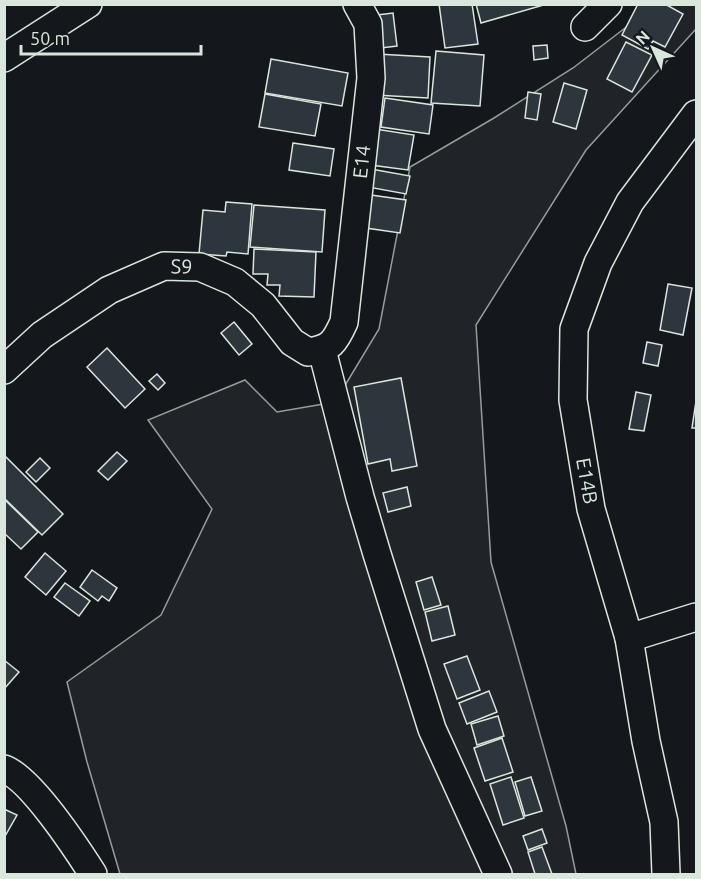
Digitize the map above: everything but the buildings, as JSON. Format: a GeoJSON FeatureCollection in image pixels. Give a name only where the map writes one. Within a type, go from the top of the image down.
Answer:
{"type":"FeatureCollection","features":[{"type":"Feature","properties":{"kind":"street"},"geometry":{"type":"LineString","coordinates":[[4,58],[88,4]]}},
{"type":"Feature","properties":{"kind":"street","name":"E14"},"geometry":{"type":"LineString","coordinates":[[322,350],[336,340],[344,322],[371,78],[368,24],[357,4]]}},
{"type":"Feature","properties":{"kind":"street"},"geometry":{"type":"LineString","coordinates":[[585,27],[608,4]]}},
{"type":"Feature","properties":{"kind":"street","name":"E14B"},"geometry":{"type":"LineString","coordinates":[[666,874],[664,822],[646,741],[629,638],[591,509],[573,400],[574,329],[598,263],[630,202],[696,114]]}},
{"type":"Feature","properties":{"kind":"street","name":"S9"},"geometry":{"type":"LineString","coordinates":[[4,370],[42,335],[109,290],[164,266],[200,267],[235,282],[263,305],[292,342],[308,352],[322,350]]}},
{"type":"Feature","properties":{"kind":"street"},"geometry":{"type":"LineString","coordinates":[[322,350],[360,497],[432,729],[498,874]]}},
{"type":"Feature","properties":{"kind":"street"},"geometry":{"type":"LineString","coordinates":[[629,638],[696,617]]}},
{"type":"Feature","properties":{"kind":"street"},"geometry":{"type":"LineString","coordinates":[[4,769],[12,771],[36,795],[93,874]]}},
{"type":"Feature","properties":{"kind":"shaded area"},"geometry":{"type":"Polygon","coordinates":[[[655,5],[696,5],[696,29],[586,150],[476,325],[491,562],[566,826],[576,874],[120,874],[87,762],[67,682],[161,615],[212,509],[148,420],[245,380],[277,412],[335,402],[379,329],[410,167],[573,68],[655,5]]]}}]}
